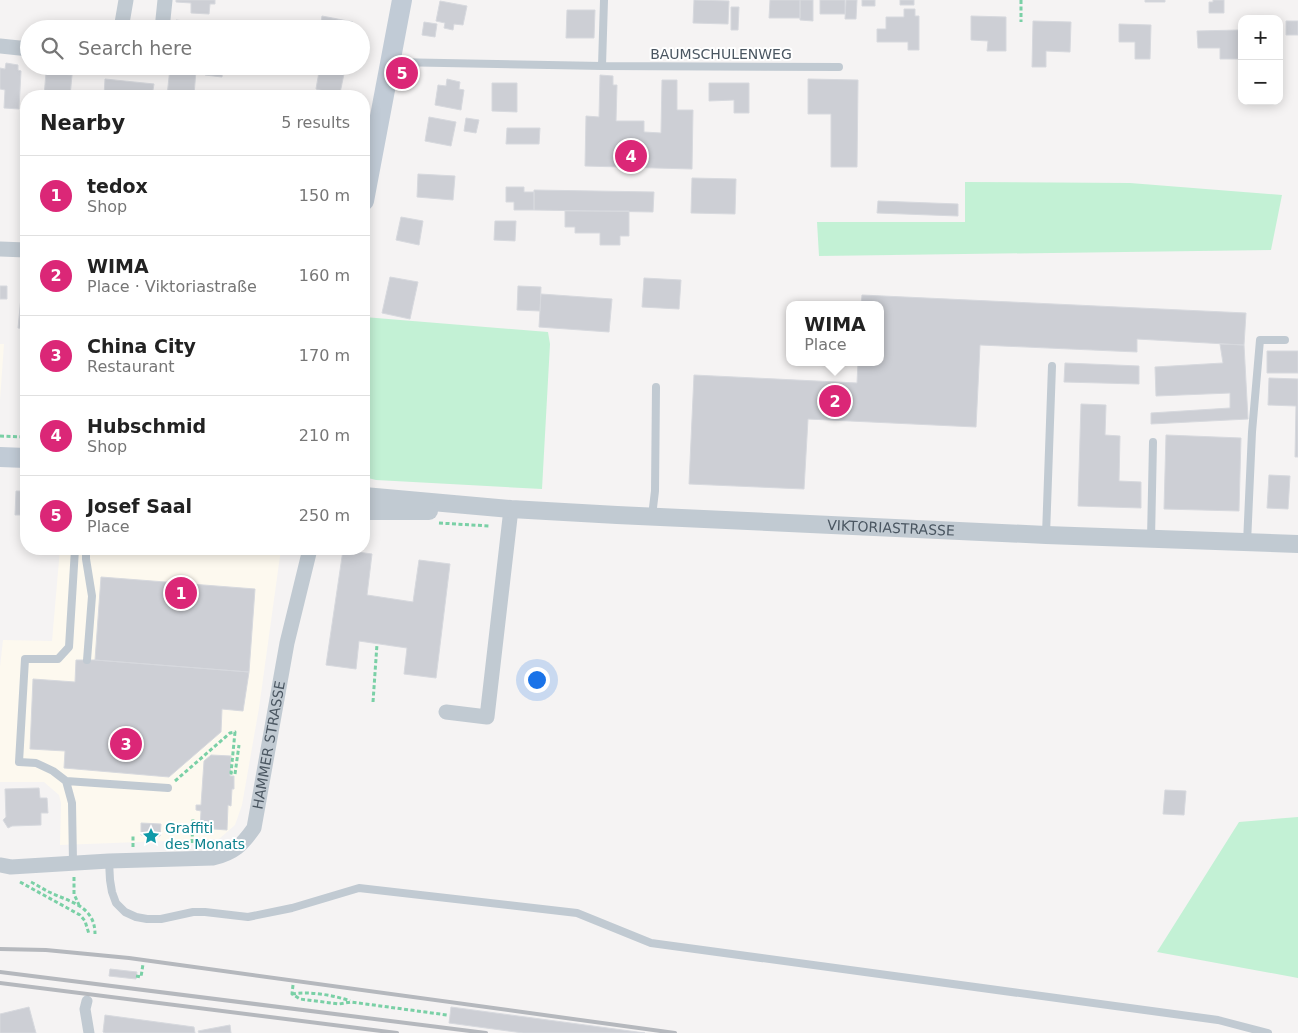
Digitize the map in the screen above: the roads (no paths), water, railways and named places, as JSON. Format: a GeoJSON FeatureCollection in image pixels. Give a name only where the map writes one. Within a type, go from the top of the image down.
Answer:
{"type":"FeatureCollection","features":[{"type":"Feature","properties":{"kind":"main road"},"geometry":{"type":"LineString","coordinates":[[370,171],[402,0]]}},
{"type":"Feature","properties":{"kind":"main road"},"geometry":{"type":"LineString","coordinates":[[0,457],[20,458]]}},
{"type":"Feature","properties":{"kind":"street"},"geometry":{"type":"LineString","coordinates":[[123,20],[126,0]]}},
{"type":"Feature","properties":{"kind":"street"},"geometry":{"type":"LineString","coordinates":[[163,20],[165,0]]}},
{"type":"Feature","properties":{"kind":"street"},"geometry":{"type":"LineString","coordinates":[[0,46],[20,47]]}},
{"type":"Feature","properties":{"kind":"street"},"geometry":{"type":"LineString","coordinates":[[0,249],[20,250]]}},
{"type":"Feature","properties":{"kind":"street","name":"VIKTORIASTRASSE"},"geometry":{"type":"LineString","coordinates":[[370,497],[511,509],[1046,536],[1298,544]]}},
{"type":"Feature","properties":{"kind":"street","name":"VIKTORIASTRASSE"},"geometry":{"type":"LineString","coordinates":[[370,511],[423,512],[484,507]]}},
{"type":"Feature","properties":{"kind":"street"},"geometry":{"type":"LineString","coordinates":[[446,712],[487,717],[511,509]]}},
{"type":"Feature","properties":{"kind":"street","name":"HAMMER STRASSE"},"geometry":{"type":"LineString","coordinates":[[0,865],[11,867],[73,862],[213,858],[234,851],[244,842],[254,828],[286,652],[309,555]]}},
{"type":"Feature","properties":{"kind":"street"},"geometry":{"type":"LineString","coordinates":[[87,1001],[85,1009],[89,1033]]}},
{"type":"Feature","properties":{"kind":"lane"},"geometry":{"type":"LineString","coordinates":[[602,66],[604,0]]}},
{"type":"Feature","properties":{"kind":"lane","name":"BAUMSCHULENWEG"},"geometry":{"type":"LineString","coordinates":[[391,62],[602,66],[839,67]]}},
{"type":"Feature","properties":{"kind":"lane"},"geometry":{"type":"LineString","coordinates":[[1247,543],[1252,432],[1260,340],[1285,340]]}},
{"type":"Feature","properties":{"kind":"lane"},"geometry":{"type":"LineString","coordinates":[[1046,536],[1052,366]]}},
{"type":"Feature","properties":{"kind":"lane"},"geometry":{"type":"LineString","coordinates":[[652,516],[655,491],[656,387]]}},
{"type":"Feature","properties":{"kind":"lane"},"geometry":{"type":"LineString","coordinates":[[1150,539],[1153,442]]}},
{"type":"Feature","properties":{"kind":"lane"},"geometry":{"type":"LineString","coordinates":[[75,555],[70,647],[58,659],[25,659],[19,762],[36,763],[53,771],[66,781],[168,788]]}},
{"type":"Feature","properties":{"kind":"lane"},"geometry":{"type":"LineString","coordinates":[[86,555],[92,596],[87,660]]}},
{"type":"Feature","properties":{"kind":"lane"},"geometry":{"type":"LineString","coordinates":[[66,781],[72,803],[73,862]]}},
{"type":"Feature","properties":{"kind":"lane"},"geometry":{"type":"LineString","coordinates":[[109,861],[112,892],[116,902],[125,912],[147,919],[160,919],[193,912],[248,916],[292,908],[359,888],[577,913],[651,943],[1218,1020],[1268,1033]]}},
{"type":"Feature","properties":{"kind":"railway"},"geometry":{"type":"LineString","coordinates":[[0,949],[46,950],[129,958],[675,1033]]}},
{"type":"Feature","properties":{"kind":"railway"},"geometry":{"type":"LineString","coordinates":[[0,972],[486,1033]]}},
{"type":"Feature","properties":{"kind":"railway"},"geometry":{"type":"LineString","coordinates":[[0,983],[397,1033]]}},
{"type":"Feature","properties":{"kind":"place","name":"Josef Saal"},"geometry":{"type":"Point","coordinates":[402,73]}},
{"type":"Feature","properties":{"kind":"place","name":"Hubschmid"},"geometry":{"type":"Point","coordinates":[631,156]}},
{"type":"Feature","properties":{"kind":"place","name":"WIMA"},"geometry":{"type":"Point","coordinates":[835,401]}},
{"type":"Feature","properties":{"kind":"place","name":"tedox"},"geometry":{"type":"Point","coordinates":[181,593]}},
{"type":"Feature","properties":{"kind":"place","name":"China City"},"geometry":{"type":"Point","coordinates":[126,744]}},
{"type":"Feature","properties":{"kind":"place","name":"Graffiti des Monats"},"geometry":{"type":"Point","coordinates":[151,836]}}]}
